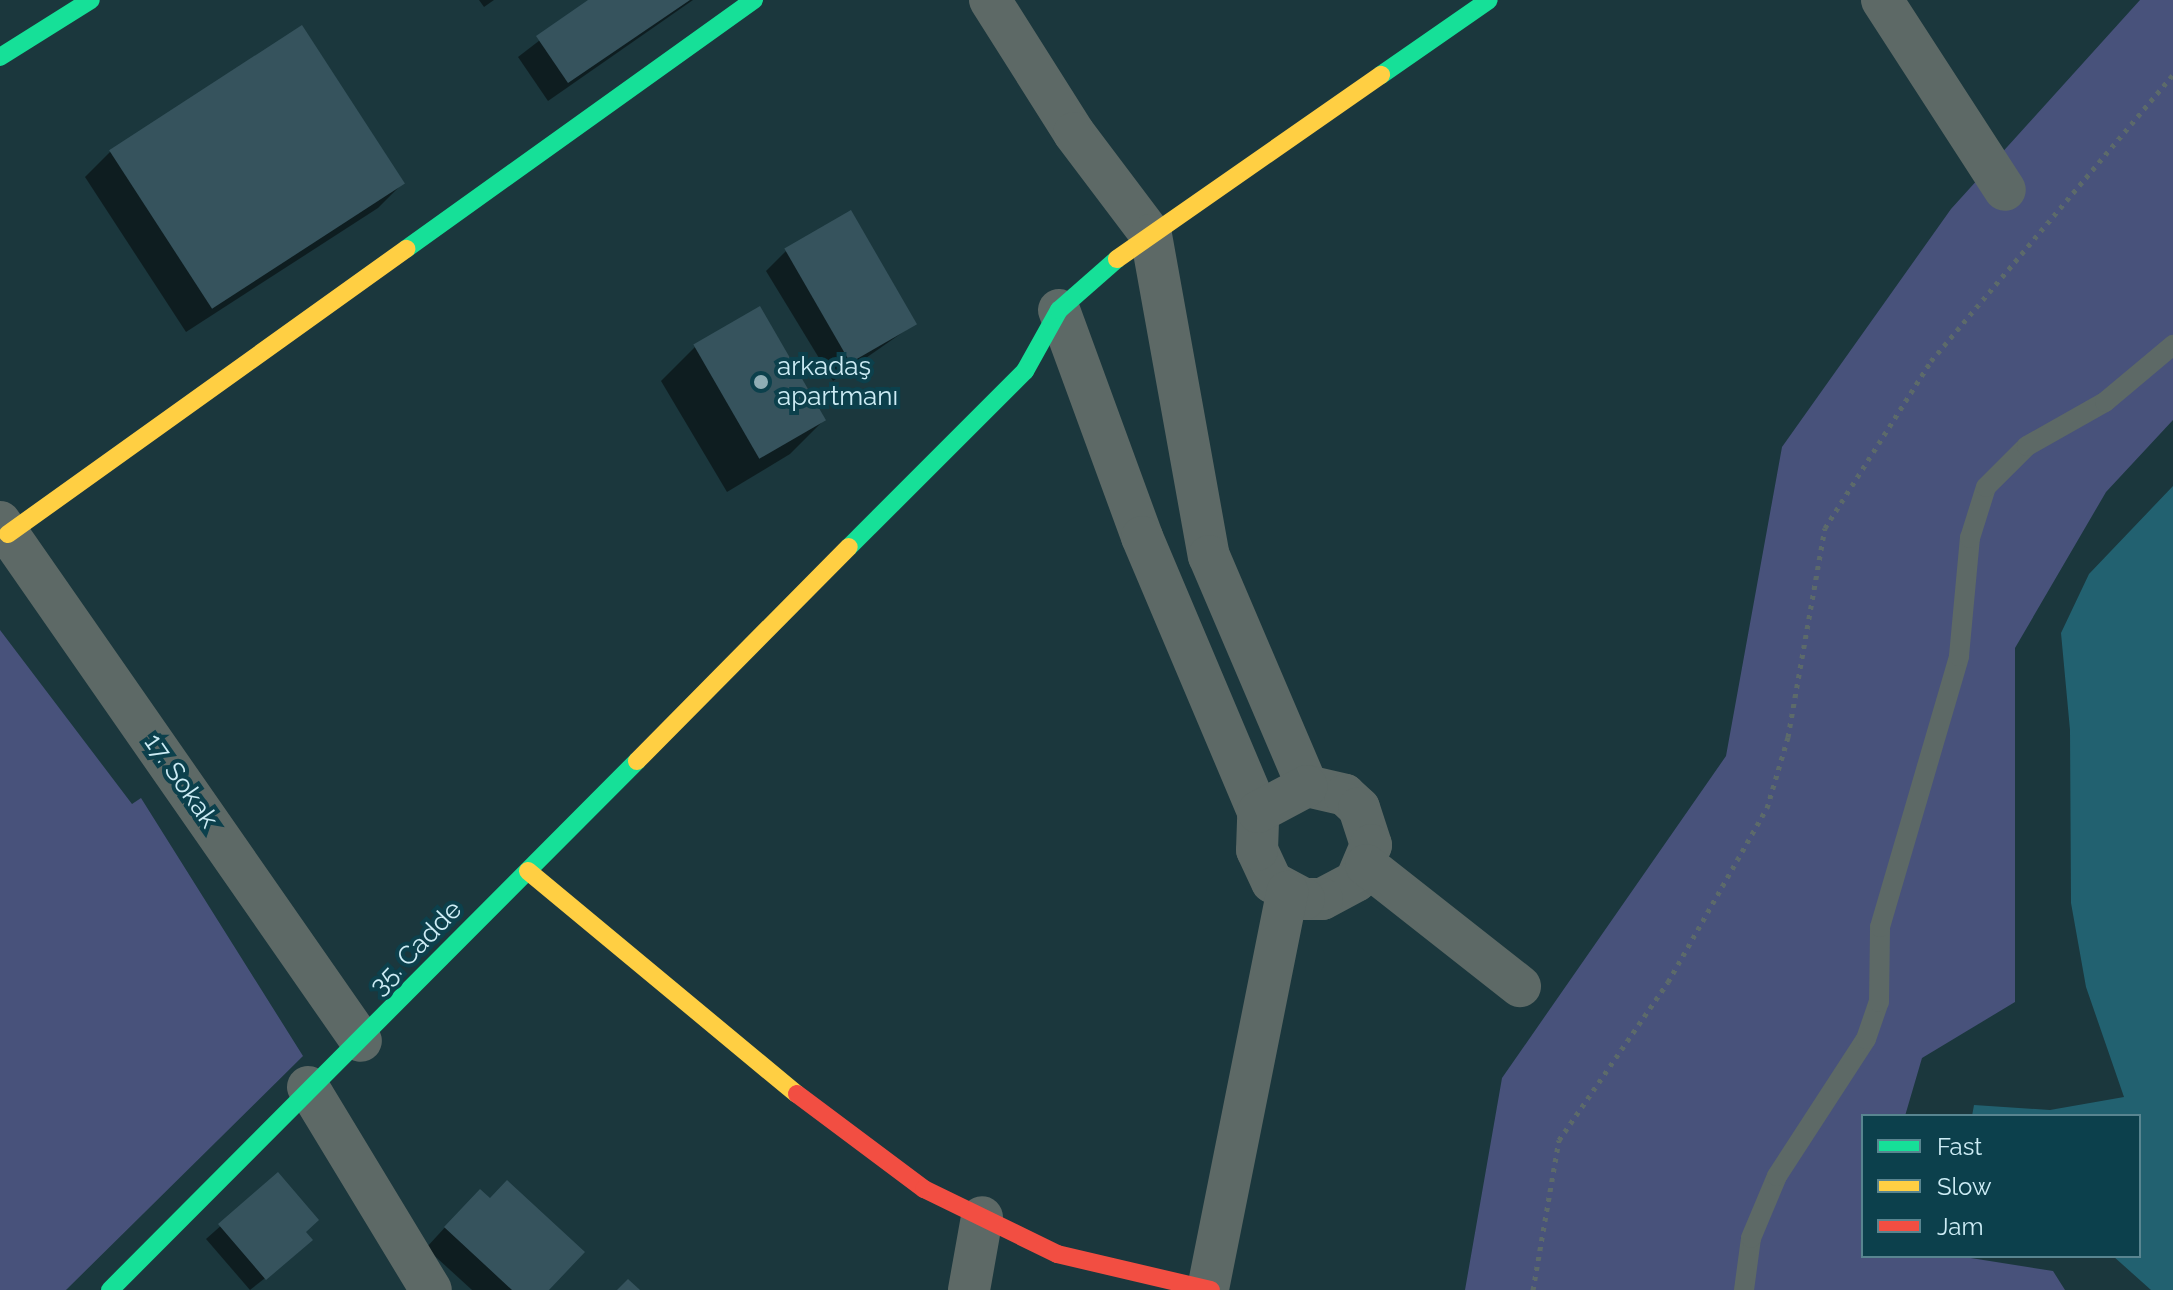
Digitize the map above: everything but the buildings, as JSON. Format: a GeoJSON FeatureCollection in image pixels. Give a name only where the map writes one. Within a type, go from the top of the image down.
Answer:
{"type":"FeatureCollection","features":[{"type":"Feature","properties":{"kind":"street"},"geometry":{"type":"LineString","coordinates":[[0,57],[91,0]]}},
{"type":"Feature","properties":{"kind":"street"},"geometry":{"type":"LineString","coordinates":[[4,528],[754,0]]}},
{"type":"Feature","properties":{"kind":"street"},"geometry":{"type":"LineString","coordinates":[[990,0],[1151,235],[1209,556],[1307,786]]}},
{"type":"Feature","properties":{"kind":"street"},"geometry":{"type":"LineString","coordinates":[[1258,812],[1307,786],[1345,795],[1359,808],[1371,845],[1366,865],[1340,893],[1313,899],[1287,892],[1262,867],[1258,812],[1142,537],[1059,310],[1151,235],[1489,0]]}},
{"type":"Feature","properties":{"kind":"street"},"geometry":{"type":"LineString","coordinates":[[1882,0],[2005,190]]}},
{"type":"Feature","properties":{"kind":"street","name":"35. Cadde"},"geometry":{"type":"LineString","coordinates":[[110,1290],[308,1087],[361,1041],[754,639],[1025,371],[1059,310]]}},
{"type":"Feature","properties":{"kind":"street","name":"17. Sokak"},"geometry":{"type":"LineString","coordinates":[[4,528],[361,1041]]}},
{"type":"Feature","properties":{"kind":"street"},"geometry":{"type":"LineString","coordinates":[[1366,865],[1520,986]]}},
{"type":"Feature","properties":{"kind":"street"},"geometry":{"type":"LineString","coordinates":[[528,871],[715,1033],[924,1189],[1057,1254],[1210,1290],[1287,892]]}},
{"type":"Feature","properties":{"kind":"street"},"geometry":{"type":"LineString","coordinates":[[308,1087],[431,1290]]}},
{"type":"Feature","properties":{"kind":"street"},"geometry":{"type":"LineString","coordinates":[[969,1290],[982,1217]]}},
{"type":"Feature","properties":{"kind":"lane"},"geometry":{"type":"LineString","coordinates":[[1744,1290],[1751,1238],[1777,1176],[1866,1039],[1879,1002],[1880,927],[1959,656],[1970,538],[1986,487],[2027,446],[2105,402],[2173,345]]}},
{"type":"Feature","properties":{"kind":"path"},"geometry":{"type":"LineString","coordinates":[[1533,1290],[1559,1140],[1668,982],[1767,808],[1788,737],[1825,528],[1941,348],[2173,75]]}},
{"type":"Feature","properties":{"kind":"shaded area"},"geometry":{"type":"Polygon","coordinates":[[[2140,0],[2173,0],[2173,420],[2106,492],[2015,648],[2015,1002],[1922,1058],[1906,1114],[1861,1114],[1861,1258],[1971,1258],[2053,1271],[2065,1290],[1465,1290],[1502,1078],[1726,756],[1782,447],[1951,209],[2140,0]]]}},
{"type":"Feature","properties":{"kind":"shaded area"},"geometry":{"type":"Polygon","coordinates":[[[2173,486],[2173,1290],[2151,1290],[2115,1258],[2141,1258],[2141,1114],[1972,1114],[1974,1105],[2050,1110],[2124,1097],[2086,987],[2071,903],[2070,730],[2061,633],[2089,574],[2173,486]]]}},
{"type":"Feature","properties":{"kind":"shaded area"},"geometry":{"type":"Polygon","coordinates":[[[0,630],[132,804],[141,798],[303,1056],[66,1290],[0,1290],[0,630]]]}},
{"type":"Feature","properties":{"kind":"traffic: fast"},"geometry":{"type":"LineString","coordinates":[[0,57],[91,0]]}},
{"type":"Feature","properties":{"kind":"traffic: fast"},"geometry":{"type":"LineString","coordinates":[[406,249],[754,0]]}},
{"type":"Feature","properties":{"kind":"traffic: fast"},"geometry":{"type":"LineString","coordinates":[[1381,75],[1489,0]]}},
{"type":"Feature","properties":{"kind":"traffic: fast"},"geometry":{"type":"LineString","coordinates":[[849,547],[1025,371],[1059,310],[1117,259]]}},
{"type":"Feature","properties":{"kind":"traffic: fast"},"geometry":{"type":"LineString","coordinates":[[110,1290],[637,761]]}},
{"type":"Feature","properties":{"kind":"traffic: slow"},"geometry":{"type":"LineString","coordinates":[[1117,259],[1381,75]]}},
{"type":"Feature","properties":{"kind":"traffic: slow"},"geometry":{"type":"LineString","coordinates":[[8,534],[406,249]]}},
{"type":"Feature","properties":{"kind":"traffic: slow"},"geometry":{"type":"LineString","coordinates":[[637,761],[849,547]]}},
{"type":"Feature","properties":{"kind":"traffic: slow"},"geometry":{"type":"LineString","coordinates":[[528,871],[797,1094]]}},
{"type":"Feature","properties":{"kind":"traffic: jam"},"geometry":{"type":"LineString","coordinates":[[797,1094],[924,1189],[1057,1254],[1211,1290]]}},
{"type":"Feature","properties":{"kind":"place","name":"arkadaş apartmanı"},"geometry":{"type":"Point","coordinates":[761,382]}}]}
